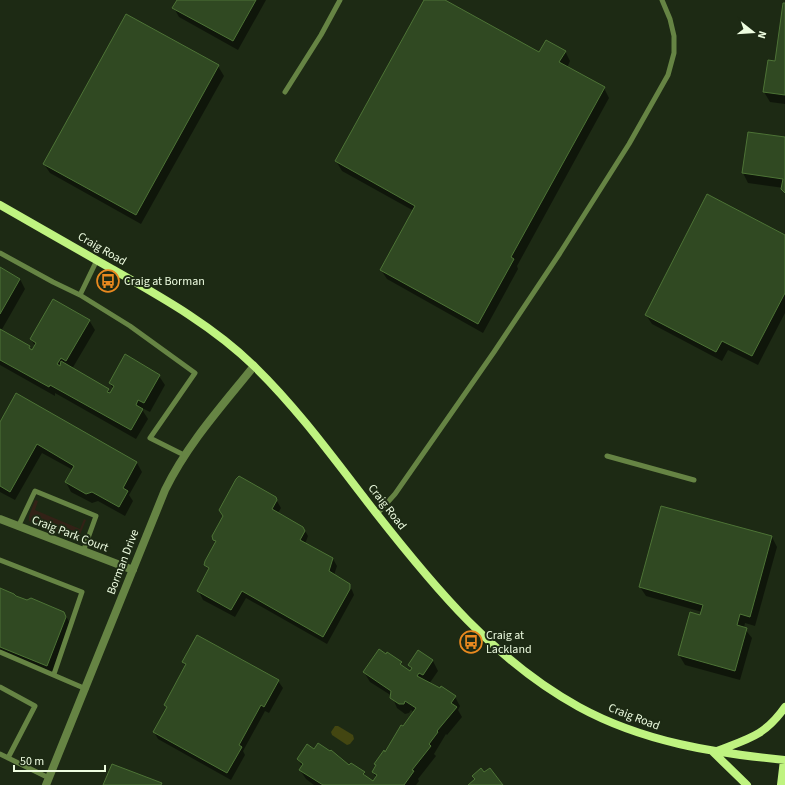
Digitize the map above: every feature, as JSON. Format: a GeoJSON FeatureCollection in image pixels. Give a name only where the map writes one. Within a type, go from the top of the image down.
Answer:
{"type":"FeatureCollection","features":[{"type":"Feature","properties":{"kind":"main road","name":"Craig Road"},"geometry":{"type":"LineString","coordinates":[[0,205],[174,304],[218,335],[254,366],[280,392],[440,592],[478,632],[546,686],[579,707],[606,720],[661,739],[713,752],[785,759]]}},
{"type":"Feature","properties":{"kind":"main road"},"geometry":{"type":"LineString","coordinates":[[746,785],[713,752],[754,736],[769,727],[785,707]]}},
{"type":"Feature","properties":{"kind":"main road"},"geometry":{"type":"LineString","coordinates":[[781,785],[785,759]]}},
{"type":"Feature","properties":{"kind":"street","name":"Borman Drive"},"geometry":{"type":"LineString","coordinates":[[48,781],[165,490],[184,455],[210,419],[254,366]]}},
{"type":"Feature","properties":{"kind":"street","name":"Craig Park Court"},"geometry":{"type":"LineString","coordinates":[[0,519],[133,570]]}},
{"type":"Feature","properties":{"kind":"lane"},"geometry":{"type":"LineString","coordinates":[[285,92],[321,35],[340,0]]}},
{"type":"Feature","properties":{"kind":"lane"},"geometry":{"type":"LineString","coordinates":[[377,514],[395,494],[494,352],[629,144],[668,75],[674,53],[674,36],[670,19],[662,0]]}},
{"type":"Feature","properties":{"kind":"lane"},"geometry":{"type":"LineString","coordinates":[[0,253],[80,295],[130,326],[195,373],[150,438],[184,455]]}},
{"type":"Feature","properties":{"kind":"lane"},"geometry":{"type":"LineString","coordinates":[[80,295],[97,260]]}},
{"type":"Feature","properties":{"kind":"lane"},"geometry":{"type":"LineString","coordinates":[[607,456],[694,480]]}},
{"type":"Feature","properties":{"kind":"lane"},"geometry":{"type":"LineString","coordinates":[[18,527],[35,491],[96,516],[83,552]]}},
{"type":"Feature","properties":{"kind":"lane"},"geometry":{"type":"LineString","coordinates":[[0,560],[82,592],[54,674]]}},
{"type":"Feature","properties":{"kind":"lane"},"geometry":{"type":"LineString","coordinates":[[0,652],[86,689]]}},
{"type":"Feature","properties":{"kind":"lane"},"geometry":{"type":"LineString","coordinates":[[0,687],[35,706],[8,758]]}},
{"type":"Feature","properties":{"kind":"lane"},"geometry":{"type":"LineString","coordinates":[[0,754],[48,781]]}},
{"type":"Feature","properties":{"kind":"shaded area"},"geometry":{"type":"Polygon","coordinates":[[[35,500],[38,501],[35,510],[80,529],[84,519],[86,520],[79,537],[72,539],[29,521],[29,516],[35,500]]]}},
{"type":"Feature","properties":{"kind":"shaded area"},"geometry":{"type":"Polygon","coordinates":[[[335,726],[338,726],[353,735],[354,739],[350,744],[347,745],[332,735],[331,732],[335,726]]]}},
{"type":"Feature","properties":{"kind":"building"},"geometry":{"type":"Polygon","coordinates":[[[177,0],[256,0],[233,41],[172,8],[177,0]]]}},
{"type":"Feature","properties":{"kind":"building"},"geometry":{"type":"Polygon","coordinates":[[[424,0],[445,0],[539,52],[546,40],[566,51],[559,62],[605,87],[511,257],[514,259],[478,324],[380,270],[415,206],[335,161],[424,0]]]}},
{"type":"Feature","properties":{"kind":"building"},"geometry":{"type":"Polygon","coordinates":[[[783,3],[785,3],[785,95],[763,92],[768,60],[775,61],[783,3]]]}},
{"type":"Feature","properties":{"kind":"building"},"geometry":{"type":"Polygon","coordinates":[[[126,14],[219,65],[136,215],[43,164],[126,14]]]}},
{"type":"Feature","properties":{"kind":"building"},"geometry":{"type":"Polygon","coordinates":[[[748,132],[785,137],[785,193],[781,189],[783,179],[742,173],[748,132]]]}},
{"type":"Feature","properties":{"kind":"building"},"geometry":{"type":"Polygon","coordinates":[[[707,194],[785,235],[785,293],[752,356],[722,341],[716,352],[645,315],[707,194]]]}},
{"type":"Feature","properties":{"kind":"building"},"geometry":{"type":"Polygon","coordinates":[[[0,267],[20,279],[0,314],[0,267]]]}},
{"type":"Feature","properties":{"kind":"building"},"geometry":{"type":"Polygon","coordinates":[[[53,299],[90,320],[66,361],[61,358],[57,364],[60,366],[61,361],[109,389],[107,392],[110,393],[114,386],[109,383],[125,354],[160,375],[144,403],[138,400],[136,405],[143,409],[131,430],[50,385],[49,387],[0,360],[0,329],[30,346],[29,348],[32,350],[36,343],[30,339],[53,299]]]}},
{"type":"Feature","properties":{"kind":"building"},"geometry":{"type":"Polygon","coordinates":[[[16,393],[137,462],[123,488],[128,491],[119,507],[92,492],[86,494],[65,482],[74,466],[37,444],[10,492],[0,486],[0,422],[16,393]]]}},
{"type":"Feature","properties":{"kind":"building"},"geometry":{"type":"Polygon","coordinates":[[[239,476],[276,497],[277,500],[272,509],[303,527],[305,531],[300,540],[333,558],[329,571],[350,584],[350,589],[323,637],[242,591],[231,610],[197,591],[209,568],[204,565],[216,541],[213,540],[212,536],[223,516],[219,510],[239,476]]]}},
{"type":"Feature","properties":{"kind":"building"},"geometry":{"type":"Polygon","coordinates":[[[661,506],[772,536],[750,617],[740,614],[737,625],[747,628],[735,671],[678,655],[690,612],[700,615],[703,605],[639,587],[661,506]]]}},
{"type":"Feature","properties":{"kind":"building"},"geometry":{"type":"Polygon","coordinates":[[[0,588],[16,596],[27,600],[31,598],[64,612],[66,617],[47,666],[0,647],[0,588]]]}},
{"type":"Feature","properties":{"kind":"building"},"geometry":{"type":"Polygon","coordinates":[[[197,635],[279,680],[264,707],[261,705],[239,745],[242,747],[227,773],[153,732],[167,707],[164,705],[186,664],[182,662],[197,635]]]}},
{"type":"Feature","properties":{"kind":"building"},"geometry":{"type":"Polygon","coordinates":[[[379,649],[386,654],[387,652],[402,662],[400,664],[410,671],[412,668],[408,665],[418,650],[433,660],[423,675],[419,673],[417,676],[440,688],[441,686],[456,696],[451,703],[457,707],[437,731],[438,732],[429,744],[431,746],[412,770],[414,771],[404,785],[323,785],[299,770],[303,764],[297,759],[307,744],[314,749],[318,743],[330,751],[331,750],[349,765],[351,763],[365,772],[363,774],[373,781],[377,775],[372,772],[376,765],[374,764],[384,750],[385,752],[401,725],[403,726],[416,708],[405,701],[404,704],[399,704],[390,698],[391,691],[363,672],[379,649]]]}},
{"type":"Feature","properties":{"kind":"building"},"geometry":{"type":"Polygon","coordinates":[[[112,764],[162,783],[161,785],[103,785],[112,764]]]}},
{"type":"Feature","properties":{"kind":"building"},"geometry":{"type":"Polygon","coordinates":[[[481,768],[484,772],[490,768],[503,785],[468,785],[475,779],[472,776],[481,768]]]}},
{"type":"Feature","properties":{"kind":"place","name":"Craig at Borman"},"geometry":{"type":"Point","coordinates":[108,281]}},
{"type":"Feature","properties":{"kind":"place","name":"Craig at Lackland"},"geometry":{"type":"Point","coordinates":[471,642]}}]}
